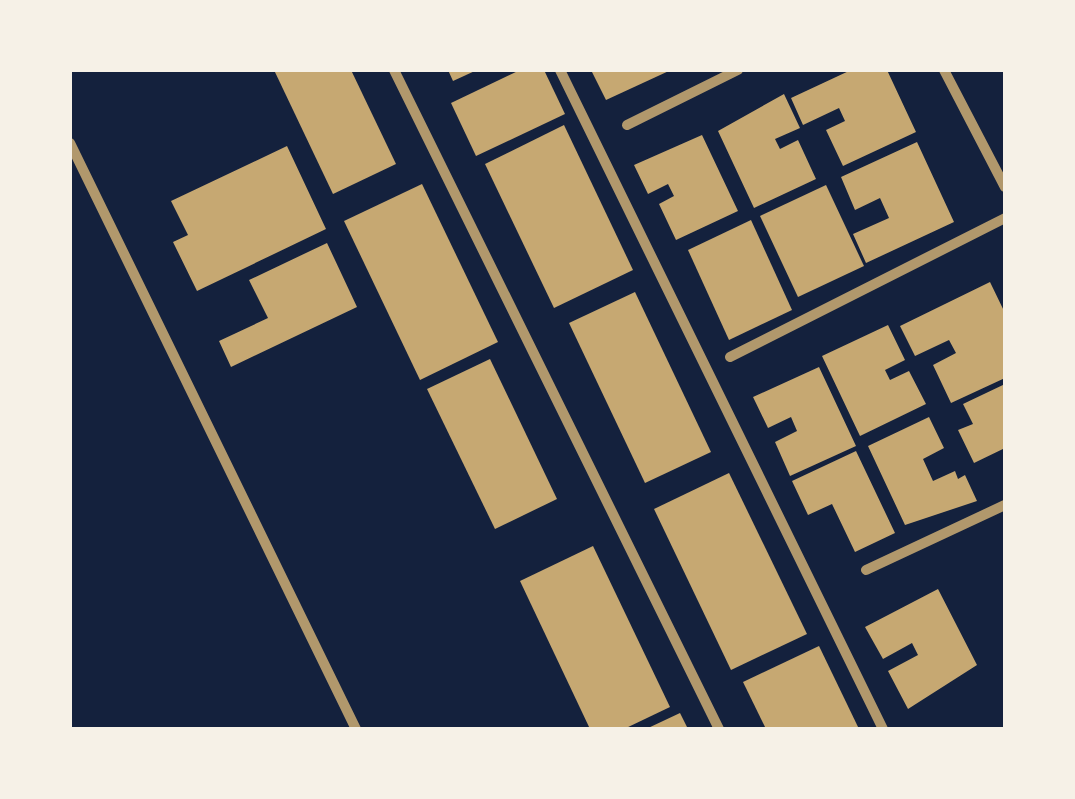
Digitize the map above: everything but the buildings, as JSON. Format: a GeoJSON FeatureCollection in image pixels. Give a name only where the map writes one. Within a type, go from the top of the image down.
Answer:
{"type":"FeatureCollection","features":[{"type":"Feature","properties":{"kind":"street"},"geometry":{"type":"LineString","coordinates":[[394,70],[719,729]]}},
{"type":"Feature","properties":{"kind":"street"},"geometry":{"type":"LineString","coordinates":[[560,70],[884,729]]}},
{"type":"Feature","properties":{"kind":"street"},"geometry":{"type":"LineString","coordinates":[[628,125],[738,70]]}},
{"type":"Feature","properties":{"kind":"street"},"geometry":{"type":"LineString","coordinates":[[944,70],[1005,188]]}},
{"type":"Feature","properties":{"kind":"street"},"geometry":{"type":"LineString","coordinates":[[70,143],[356,729]]}},
{"type":"Feature","properties":{"kind":"street"},"geometry":{"type":"LineString","coordinates":[[730,357],[1005,218]]}},
{"type":"Feature","properties":{"kind":"street"},"geometry":{"type":"LineString","coordinates":[[866,570],[1005,505]]}}]}
